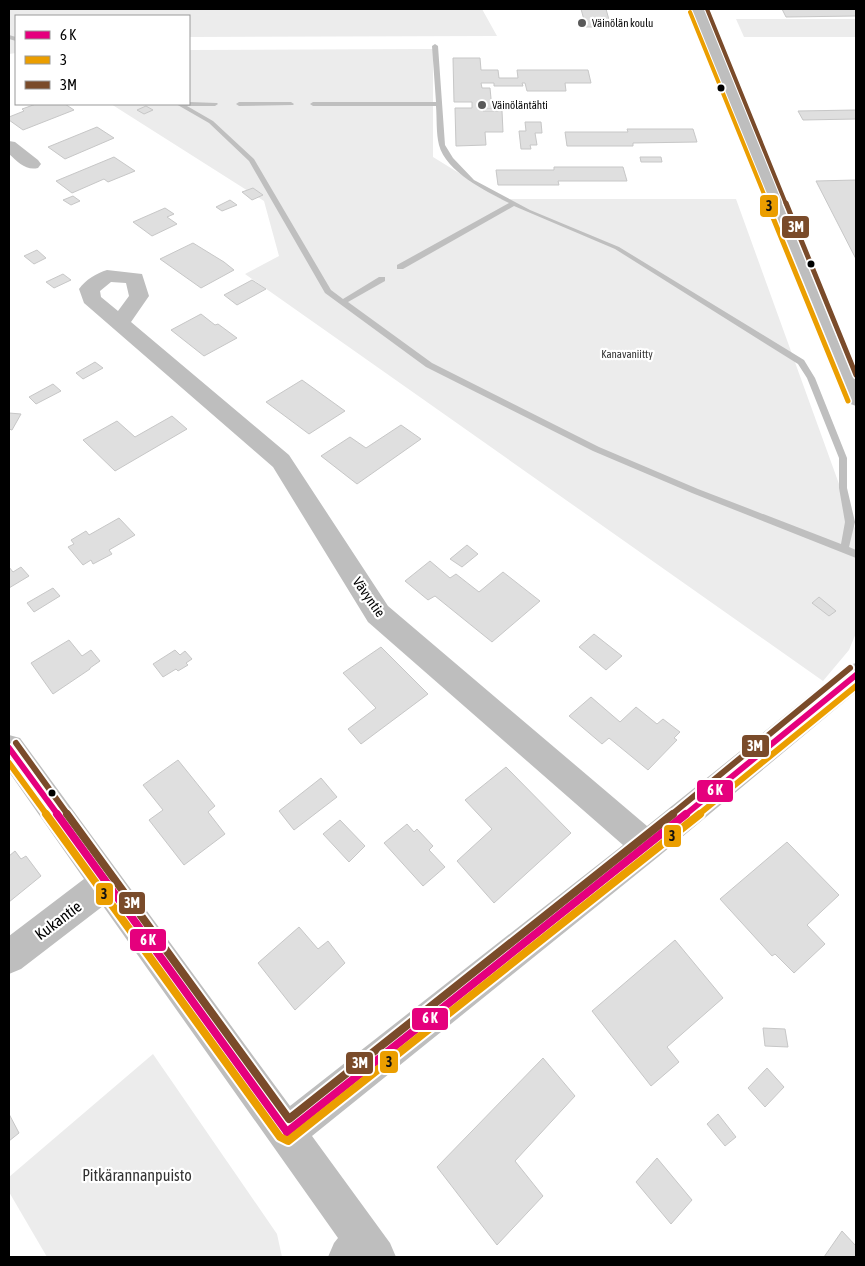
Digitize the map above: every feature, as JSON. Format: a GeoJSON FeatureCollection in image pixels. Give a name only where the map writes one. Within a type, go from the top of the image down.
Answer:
{"type":"FeatureCollection","features":[{"type":"Feature","properties":{"kind":"street"},"geometry":{"type":"LineString","coordinates":[[698,9],[850,366],[856,398]]}},
{"type":"Feature","properties":{"kind":"street"},"geometry":{"type":"LineString","coordinates":[[9,146],[32,164]]}},
{"type":"Feature","properties":{"kind":"street","name":"Vävyntie"},"geometry":{"type":"LineString","coordinates":[[120,323],[281,461],[378,614],[647,846]]}},
{"type":"Feature","properties":{"kind":"street"},"geometry":{"type":"LineString","coordinates":[[287,1132],[647,846],[856,676]]}},
{"type":"Feature","properties":{"kind":"street"},"geometry":{"type":"LineString","coordinates":[[9,748],[287,1132],[363,1251]]}},
{"type":"Feature","properties":{"kind":"street","name":"Kukantie"},"geometry":{"type":"LineString","coordinates":[[9,957],[106,882]]}},
{"type":"Feature","properties":{"kind":"green space"},"geometry":{"type":"Polygon","coordinates":[[[9,9],[482,9],[497,36],[190,37],[190,15],[15,15],[15,53],[9,54],[9,9]]]}},
{"type":"Feature","properties":{"kind":"green space"},"geometry":{"type":"Polygon","coordinates":[[[736,19],[856,19],[856,37],[744,37],[736,19]]]}},
{"type":"Feature","properties":{"kind":"green space","name":"Kanavaniitty"},"geometry":{"type":"Polygon","coordinates":[[[433,49],[433,157],[501,199],[736,199],[856,531],[856,633],[849,650],[823,681],[245,274],[279,256],[264,201],[113,105],[190,105],[190,50],[433,49]]]}},
{"type":"Feature","properties":{"kind":"green space","name":"Pitkärannanpuisto"},"geometry":{"type":"Polygon","coordinates":[[[153,1054],[277,1234],[282,1257],[47,1257],[9,1192],[9,1177],[153,1054]]]}},
{"type":"Feature","properties":{"kind":"building"},"geometry":{"type":"Polygon","coordinates":[[[581,9],[606,9],[611,27],[586,27],[581,9]]]}},
{"type":"Feature","properties":{"kind":"building"},"geometry":{"type":"Polygon","coordinates":[[[782,9],[856,9],[856,16],[786,17],[782,9]]]}},
{"type":"Feature","properties":{"kind":"building","name":"Väinöläntähti"},"geometry":{"type":"Polygon","coordinates":[[[453,58],[480,58],[481,70],[498,70],[499,78],[518,78],[517,70],[588,70],[591,83],[565,83],[566,91],[527,91],[525,83],[522,83],[523,86],[494,86],[494,83],[481,83],[482,88],[490,88],[492,109],[483,109],[483,111],[502,111],[503,132],[485,132],[486,145],[456,146],[455,108],[472,108],[472,102],[454,102],[453,58]]]}},
{"type":"Feature","properties":{"kind":"building"},"geometry":{"type":"Polygon","coordinates":[[[33,105],[66,105],[74,110],[23,130],[9,120],[9,117],[24,111],[22,109],[33,105]]]}},
{"type":"Feature","properties":{"kind":"building"},"geometry":{"type":"Polygon","coordinates":[[[146,106],[153,110],[144,114],[137,110],[146,106]]]}},
{"type":"Feature","properties":{"kind":"building"},"geometry":{"type":"Polygon","coordinates":[[[856,110],[856,119],[803,120],[798,111],[856,110]]]}},
{"type":"Feature","properties":{"kind":"building"},"geometry":{"type":"Polygon","coordinates":[[[525,122],[541,122],[542,133],[535,133],[537,145],[530,145],[531,149],[521,149],[519,131],[526,131],[525,122]]]}},
{"type":"Feature","properties":{"kind":"building"},"geometry":{"type":"Polygon","coordinates":[[[97,127],[114,138],[65,159],[48,147],[97,127]]]}},
{"type":"Feature","properties":{"kind":"building"},"geometry":{"type":"Polygon","coordinates":[[[627,129],[693,129],[697,142],[633,143],[633,146],[567,146],[565,132],[628,132],[627,129]]]}},
{"type":"Feature","properties":{"kind":"building"},"geometry":{"type":"Polygon","coordinates":[[[114,157],[135,171],[108,182],[104,179],[72,193],[56,181],[114,157]]]}},
{"type":"Feature","properties":{"kind":"building"},"geometry":{"type":"Polygon","coordinates":[[[640,157],[661,157],[662,162],[641,162],[640,157]]]}},
{"type":"Feature","properties":{"kind":"building"},"geometry":{"type":"Polygon","coordinates":[[[554,167],[623,167],[627,181],[558,181],[559,185],[498,185],[496,170],[554,170],[554,167]]]}},
{"type":"Feature","properties":{"kind":"building"},"geometry":{"type":"Polygon","coordinates":[[[856,180],[856,259],[816,181],[856,180]]]}},
{"type":"Feature","properties":{"kind":"building"},"geometry":{"type":"Polygon","coordinates":[[[253,188],[263,195],[252,200],[242,192],[253,188]]]}},
{"type":"Feature","properties":{"kind":"building"},"geometry":{"type":"Polygon","coordinates":[[[73,196],[80,201],[71,205],[63,200],[73,196]]]}},
{"type":"Feature","properties":{"kind":"building"},"geometry":{"type":"Polygon","coordinates":[[[230,200],[237,205],[222,211],[216,207],[230,200]]]}},
{"type":"Feature","properties":{"kind":"building"},"geometry":{"type":"Polygon","coordinates":[[[165,208],[174,214],[167,217],[177,224],[152,236],[133,222],[165,208]]]}},
{"type":"Feature","properties":{"kind":"building"},"geometry":{"type":"Polygon","coordinates":[[[193,243],[234,270],[201,288],[160,259],[193,243]]]}},
{"type":"Feature","properties":{"kind":"building"},"geometry":{"type":"Polygon","coordinates":[[[37,250],[46,258],[34,264],[24,256],[37,250]]]}},
{"type":"Feature","properties":{"kind":"building"},"geometry":{"type":"Polygon","coordinates":[[[63,274],[71,280],[54,288],[46,282],[63,274]]]}},
{"type":"Feature","properties":{"kind":"building"},"geometry":{"type":"Polygon","coordinates":[[[252,280],[266,289],[237,305],[224,295],[252,280]]]}},
{"type":"Feature","properties":{"kind":"building"},"geometry":{"type":"Polygon","coordinates":[[[201,314],[237,338],[204,356],[171,330],[201,314]]]}},
{"type":"Feature","properties":{"kind":"building"},"geometry":{"type":"Polygon","coordinates":[[[95,362],[103,368],[83,379],[76,373],[95,362]]]}},
{"type":"Feature","properties":{"kind":"building"},"geometry":{"type":"Polygon","coordinates":[[[302,380],[345,411],[309,434],[266,402],[302,380]]]}},
{"type":"Feature","properties":{"kind":"building"},"geometry":{"type":"Polygon","coordinates":[[[53,384],[61,391],[36,404],[29,397],[53,384]]]}},
{"type":"Feature","properties":{"kind":"building"},"geometry":{"type":"Polygon","coordinates":[[[9,413],[21,414],[12,430],[9,429],[9,413]]]}},
{"type":"Feature","properties":{"kind":"building"},"geometry":{"type":"Polygon","coordinates":[[[172,416],[187,429],[115,471],[83,440],[117,421],[135,437],[172,416]]]}},
{"type":"Feature","properties":{"kind":"building"},"geometry":{"type":"Polygon","coordinates":[[[401,425],[421,439],[357,484],[321,456],[350,437],[366,448],[401,425]]]}},
{"type":"Feature","properties":{"kind":"building"},"geometry":{"type":"Polygon","coordinates":[[[119,518],[135,535],[109,550],[112,554],[93,564],[91,560],[83,565],[68,547],[74,544],[71,540],[86,531],[89,535],[119,518]]]}},
{"type":"Feature","properties":{"kind":"building"},"geometry":{"type":"Polygon","coordinates":[[[467,545],[478,554],[462,567],[450,559],[467,545]]]}},
{"type":"Feature","properties":{"kind":"building"},"geometry":{"type":"Polygon","coordinates":[[[430,561],[450,578],[456,574],[479,592],[503,572],[540,601],[492,642],[435,596],[428,600],[405,581],[430,561]]]}},
{"type":"Feature","properties":{"kind":"building"},"geometry":{"type":"Polygon","coordinates":[[[9,567],[13,572],[21,567],[29,576],[9,588],[9,567]]]}},
{"type":"Feature","properties":{"kind":"building"},"geometry":{"type":"Polygon","coordinates":[[[53,588],[60,596],[34,612],[27,603],[53,588]]]}},
{"type":"Feature","properties":{"kind":"building"},"geometry":{"type":"Polygon","coordinates":[[[819,597],[836,611],[829,616],[812,603],[819,597]]]}},
{"type":"Feature","properties":{"kind":"building"},"geometry":{"type":"Polygon","coordinates":[[[594,634],[622,656],[606,670],[579,647],[594,634]]]}},
{"type":"Feature","properties":{"kind":"building"},"geometry":{"type":"Polygon","coordinates":[[[69,640],[82,656],[91,650],[100,661],[53,694],[31,663],[69,640]]]}},
{"type":"Feature","properties":{"kind":"building"},"geometry":{"type":"Polygon","coordinates":[[[381,647],[428,694],[361,744],[348,729],[376,708],[343,673],[381,647]]]}},
{"type":"Feature","properties":{"kind":"building"},"geometry":{"type":"Polygon","coordinates":[[[175,650],[180,655],[185,651],[192,659],[186,663],[188,665],[178,671],[176,669],[163,677],[153,664],[175,650]]]}},
{"type":"Feature","properties":{"kind":"building"},"geometry":{"type":"Polygon","coordinates":[[[591,697],[620,722],[636,707],[657,724],[663,719],[680,732],[674,738],[677,740],[648,770],[609,738],[602,744],[569,716],[591,697]]]}},
{"type":"Feature","properties":{"kind":"building"},"geometry":{"type":"Polygon","coordinates":[[[178,760],[215,806],[208,812],[225,834],[184,865],[149,820],[163,810],[143,785],[178,760]]]}},
{"type":"Feature","properties":{"kind":"building"},"geometry":{"type":"Polygon","coordinates":[[[506,767],[571,833],[494,903],[457,861],[492,829],[465,800],[506,767]]]}},
{"type":"Feature","properties":{"kind":"building"},"geometry":{"type":"Polygon","coordinates":[[[321,778],[337,797],[294,830],[279,811],[321,778]]]}},
{"type":"Feature","properties":{"kind":"building"},"geometry":{"type":"Polygon","coordinates":[[[340,820],[365,846],[349,862],[323,834],[340,820]]]}},
{"type":"Feature","properties":{"kind":"building"},"geometry":{"type":"Polygon","coordinates":[[[407,824],[414,832],[417,829],[433,846],[429,850],[445,867],[423,886],[384,843],[407,824]]]}},
{"type":"Feature","properties":{"kind":"building"},"geometry":{"type":"Polygon","coordinates":[[[787,842],[839,895],[807,925],[825,944],[794,973],[775,954],[772,956],[720,899],[787,842]]]}},
{"type":"Feature","properties":{"kind":"building"},"geometry":{"type":"Polygon","coordinates":[[[15,851],[21,859],[26,856],[41,876],[9,902],[9,856],[15,851]]]}},
{"type":"Feature","properties":{"kind":"building"},"geometry":{"type":"Polygon","coordinates":[[[299,927],[318,949],[328,941],[345,963],[295,1010],[258,963],[299,927]]]}},
{"type":"Feature","properties":{"kind":"building"},"geometry":{"type":"Polygon","coordinates":[[[675,940],[723,998],[667,1047],[679,1062],[651,1086],[592,1011],[675,940]]]}},
{"type":"Feature","properties":{"kind":"building"},"geometry":{"type":"Polygon","coordinates":[[[763,1028],[785,1029],[788,1047],[765,1046],[763,1028]]]}},
{"type":"Feature","properties":{"kind":"building"},"geometry":{"type":"Polygon","coordinates":[[[543,1058],[575,1096],[515,1161],[543,1196],[497,1245],[437,1167],[543,1058]]]}},
{"type":"Feature","properties":{"kind":"building"},"geometry":{"type":"Polygon","coordinates":[[[767,1068],[784,1087],[765,1107],[748,1088],[767,1068]]]}},
{"type":"Feature","properties":{"kind":"building"},"geometry":{"type":"Polygon","coordinates":[[[9,1114],[19,1133],[9,1141],[9,1114]]]}},
{"type":"Feature","properties":{"kind":"building"},"geometry":{"type":"Polygon","coordinates":[[[718,1114],[736,1137],[725,1146],[707,1124],[718,1114]]]}},
{"type":"Feature","properties":{"kind":"building"},"geometry":{"type":"Polygon","coordinates":[[[657,1158],[692,1200],[671,1224],[636,1182],[657,1158]]]}},
{"type":"Feature","properties":{"kind":"building"},"geometry":{"type":"Polygon","coordinates":[[[842,1231],[856,1246],[856,1257],[824,1257],[842,1231]]]}},
{"type":"Feature","properties":{"kind":"waterway"},"geometry":{"type":"LineString","coordinates":[[9,37],[15,39]]}},
{"type":"Feature","properties":{"kind":"waterway"},"geometry":{"type":"LineString","coordinates":[[435,46],[442,145],[450,159],[472,181],[514,203]]}},
{"type":"Feature","properties":{"kind":"waterway"},"geometry":{"type":"LineString","coordinates":[[190,104],[215,104]]}},
{"type":"Feature","properties":{"kind":"waterway"},"geometry":{"type":"LineString","coordinates":[[239,104],[291,104]]}},
{"type":"Feature","properties":{"kind":"waterway"},"geometry":{"type":"LineString","coordinates":[[313,104],[439,104]]}},
{"type":"Feature","properties":{"kind":"waterway"},"geometry":{"type":"LineString","coordinates":[[181,105],[211,122],[252,160],[328,291],[343,302]]}},
{"type":"Feature","properties":{"kind":"waterway"},"geometry":{"type":"LineString","coordinates":[[400,267],[514,203]]}},
{"type":"Feature","properties":{"kind":"waterway"},"geometry":{"type":"LineString","coordinates":[[514,203],[617,248],[801,362],[811,378],[843,458],[843,488],[850,522],[844,549]]}},
{"type":"Feature","properties":{"kind":"waterway"},"geometry":{"type":"LineString","coordinates":[[343,302],[382,279]]}},
{"type":"Feature","properties":{"kind":"waterway"},"geometry":{"type":"LineString","coordinates":[[343,302],[429,365],[596,449],[695,491],[844,549]]}},
{"type":"Feature","properties":{"kind":"waterway"},"geometry":{"type":"LineString","coordinates":[[844,549],[856,554]]}},
{"type":"Feature","properties":{"kind":"transit line","name":"3M"},"geometry":{"type":"LineString","coordinates":[[707,9],[856,375]]}},
{"type":"Feature","properties":{"kind":"transit line","name":"3"},"geometry":{"type":"LineString","coordinates":[[690,12],[848,401]]}},
{"type":"Feature","properties":{"kind":"transit line","name":"3M"},"geometry":{"type":"LineString","coordinates":[[16,743],[289,1119],[642,839],[850,668]]}},
{"type":"Feature","properties":{"kind":"transit line"},"geometry":{"type":"LineString","coordinates":[[287,1132],[647,846],[856,675]]}},
{"type":"Feature","properties":{"kind":"transit line","name":"3"},"geometry":{"type":"LineString","coordinates":[[9,763],[280,1137],[288,1141],[652,853],[856,686]]}},
{"type":"Feature","properties":{"kind":"transit line"},"geometry":{"type":"LineString","coordinates":[[9,748],[287,1132]]}},
{"type":"Feature","properties":{"kind":"place","name":"Väinölän koulu"},"geometry":{"type":"Point","coordinates":[582,23]}},
{"type":"Feature","properties":{"kind":"place","name":"Väinöläntähti"},"geometry":{"type":"Point","coordinates":[482,105]}}]}
